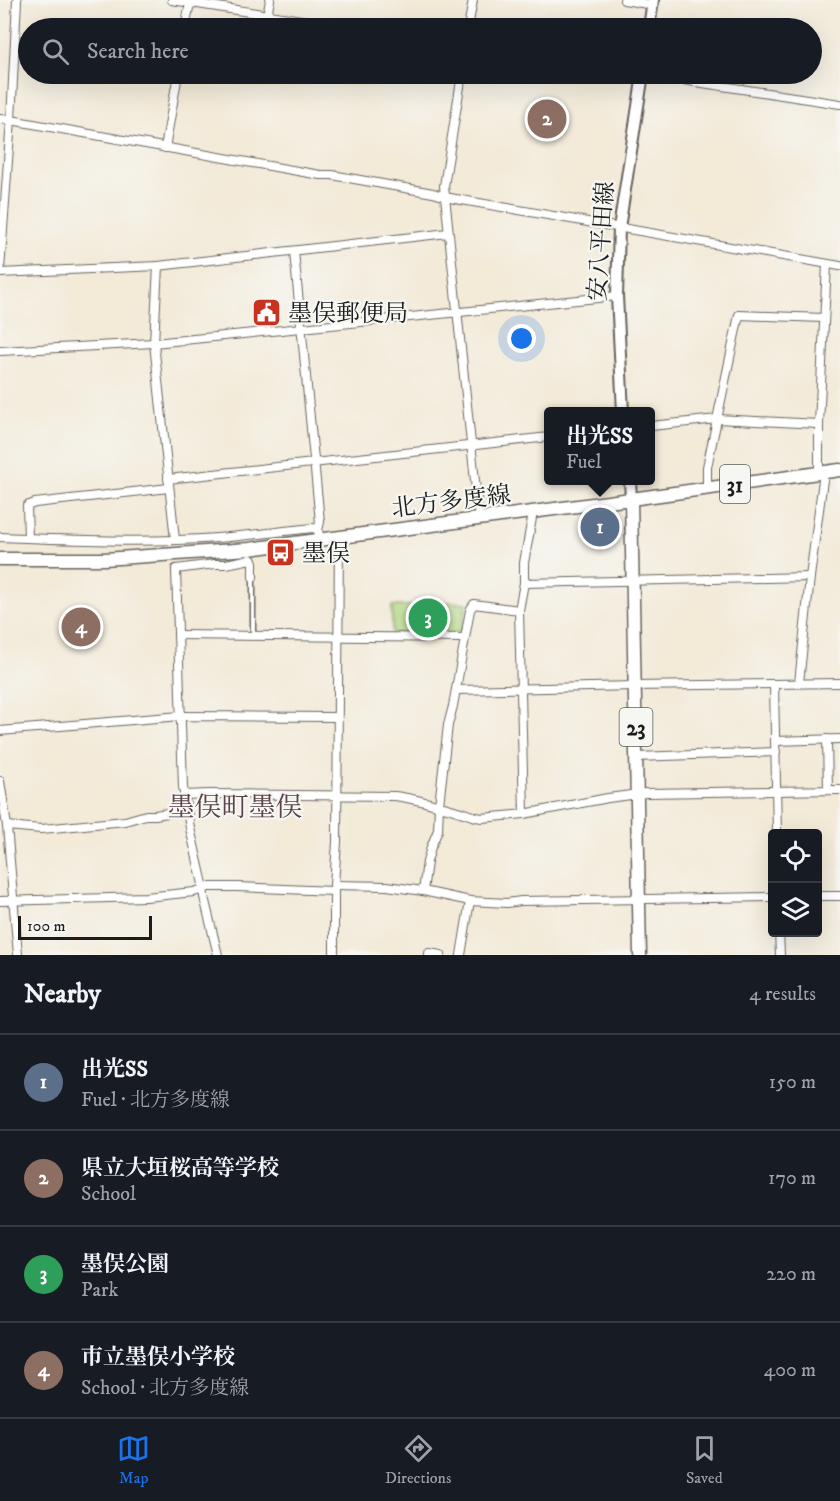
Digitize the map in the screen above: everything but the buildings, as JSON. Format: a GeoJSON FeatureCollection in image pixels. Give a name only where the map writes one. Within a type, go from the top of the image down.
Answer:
{"type":"FeatureCollection","features":[{"type":"Feature","properties":{"kind":"main road"},"geometry":{"type":"LineString","coordinates":[[651,18],[653,2]]}},
{"type":"Feature","properties":{"kind":"main road","name":"安八平田線"},"geometry":{"type":"LineString","coordinates":[[623,407],[617,296],[619,228],[641,84]]}},
{"type":"Feature","properties":{"kind":"main road","name":"31"},"geometry":{"type":"LineString","coordinates":[[631,499],[840,470]]}},
{"type":"Feature","properties":{"kind":"main road"},"geometry":{"type":"LineString","coordinates":[[630,485],[631,499]]}},
{"type":"Feature","properties":{"kind":"main road","name":"北方多度線"},"geometry":{"type":"LineString","coordinates":[[0,560],[104,559],[249,549],[319,535],[339,537],[631,499]]}},
{"type":"Feature","properties":{"kind":"main road","name":"23"},"geometry":{"type":"LineString","coordinates":[[631,499],[640,955]]}},
{"type":"Feature","properties":{"kind":"street"},"geometry":{"type":"LineString","coordinates":[[17,0],[0,272],[158,266],[448,233]]}},
{"type":"Feature","properties":{"kind":"street"},"geometry":{"type":"LineString","coordinates":[[172,0],[281,18]]}},
{"type":"Feature","properties":{"kind":"street"},"geometry":{"type":"LineString","coordinates":[[267,16],[270,0]]}},
{"type":"Feature","properties":{"kind":"street"},"geometry":{"type":"LineString","coordinates":[[470,18],[473,0]]}},
{"type":"Feature","properties":{"kind":"street"},"geometry":{"type":"LineString","coordinates":[[624,0],[653,2]]}},
{"type":"Feature","properties":{"kind":"street"},"geometry":{"type":"LineString","coordinates":[[187,18],[190,3]]}},
{"type":"Feature","properties":{"kind":"street"},"geometry":{"type":"LineString","coordinates":[[165,148],[176,84]]}},
{"type":"Feature","properties":{"kind":"street"},"geometry":{"type":"LineString","coordinates":[[460,84],[444,186],[479,519]]}},
{"type":"Feature","properties":{"kind":"street"},"geometry":{"type":"LineString","coordinates":[[709,84],[840,104]]}},
{"type":"Feature","properties":{"kind":"street"},"geometry":{"type":"LineString","coordinates":[[0,119],[320,175],[332,175],[840,267]]}},
{"type":"Feature","properties":{"kind":"street"},"geometry":{"type":"LineString","coordinates":[[294,251],[320,522],[319,535]]}},
{"type":"Feature","properties":{"kind":"street"},"geometry":{"type":"LineString","coordinates":[[799,683],[823,480],[819,424],[827,264]]}},
{"type":"Feature","properties":{"kind":"street"},"geometry":{"type":"LineString","coordinates":[[158,266],[154,344],[175,540]]}},
{"type":"Feature","properties":{"kind":"street"},"geometry":{"type":"LineString","coordinates":[[0,351],[154,344],[617,296]]}},
{"type":"Feature","properties":{"kind":"street"},"geometry":{"type":"LineString","coordinates":[[707,488],[707,467],[739,315],[824,318]]}},
{"type":"Feature","properties":{"kind":"street"},"geometry":{"type":"LineString","coordinates":[[655,426],[717,419],[819,424]]}},
{"type":"Feature","properties":{"kind":"street"},"geometry":{"type":"LineString","coordinates":[[168,479],[544,438]]}},
{"type":"Feature","properties":{"kind":"street"},"geometry":{"type":"LineString","coordinates":[[28,538],[27,507],[34,503],[169,488]]}},
{"type":"Feature","properties":{"kind":"street"},"geometry":{"type":"LineString","coordinates":[[525,814],[519,610],[531,512]]}},
{"type":"Feature","properties":{"kind":"street"},"geometry":{"type":"LineString","coordinates":[[0,537],[175,540],[313,528],[319,535]]}},
{"type":"Feature","properties":{"kind":"street"},"geometry":{"type":"LineString","coordinates":[[334,955],[339,537]]}},
{"type":"Feature","properties":{"kind":"street"},"geometry":{"type":"LineString","coordinates":[[218,955],[204,897],[183,787],[176,569],[251,559],[253,578]]}},
{"type":"Feature","properties":{"kind":"street"},"geometry":{"type":"LineString","coordinates":[[524,583],[810,577]]}},
{"type":"Feature","properties":{"kind":"street"},"geometry":{"type":"LineString","coordinates":[[423,891],[427,862],[438,830],[448,725],[470,610],[474,604],[519,610]]}},
{"type":"Feature","properties":{"kind":"street"},"geometry":{"type":"LineString","coordinates":[[178,635],[465,638]]}},
{"type":"Feature","properties":{"kind":"street"},"geometry":{"type":"LineString","coordinates":[[456,690],[840,683]]}},
{"type":"Feature","properties":{"kind":"street"},"geometry":{"type":"LineString","coordinates":[[774,684],[777,829]]}},
{"type":"Feature","properties":{"kind":"street"},"geometry":{"type":"LineString","coordinates":[[0,730],[181,716],[338,717]]}},
{"type":"Feature","properties":{"kind":"street"},"geometry":{"type":"LineString","coordinates":[[775,741],[840,739]]}},
{"type":"Feature","properties":{"kind":"street"},"geometry":{"type":"LineString","coordinates":[[827,740],[828,790]]}},
{"type":"Feature","properties":{"kind":"street"},"geometry":{"type":"LineString","coordinates":[[636,757],[776,752]]}},
{"type":"Feature","properties":{"kind":"street"},"geometry":{"type":"LineString","coordinates":[[0,781],[7,826],[18,955]]}},
{"type":"Feature","properties":{"kind":"street"},"geometry":{"type":"LineString","coordinates":[[184,795],[395,796],[412,798],[476,817],[525,814],[637,794],[840,790]]}},
{"type":"Feature","properties":{"kind":"street"},"geometry":{"type":"LineString","coordinates":[[7,826],[53,828],[187,810]]}},
{"type":"Feature","properties":{"kind":"street"},"geometry":{"type":"LineString","coordinates":[[0,901],[146,897],[209,887],[387,886],[471,901],[507,903],[768,897]]}},
{"type":"Feature","properties":{"kind":"street"},"geometry":{"type":"LineString","coordinates":[[822,896],[840,896]]}},
{"type":"Feature","properties":{"kind":"street"},"geometry":{"type":"LineString","coordinates":[[461,955],[471,901]]}},
{"type":"Feature","properties":{"kind":"street"},"geometry":{"type":"LineString","coordinates":[[779,937],[780,955]]}},
{"type":"Feature","properties":{"kind":"street"},"geometry":{"type":"LineString","coordinates":[[429,955],[429,953],[441,955]]}},
{"type":"Feature","properties":{"kind":"lane"},"geometry":{"type":"LineString","coordinates":[[253,578],[253,636]]}},
{"type":"Feature","properties":{"kind":"green space"},"geometry":{"type":"Polygon","coordinates":[[[417,601],[467,603],[462,629],[457,633],[392,633],[392,606],[416,606],[417,601]]]}},
{"type":"Feature","properties":{"kind":"place","name":"県立大垣桜高等学校"},"geometry":{"type":"Point","coordinates":[547,119]}},
{"type":"Feature","properties":{"kind":"place","name":"墨俣郵便局"},"geometry":{"type":"Point","coordinates":[267,313]}},
{"type":"Feature","properties":{"kind":"place","name":"出光SS"},"geometry":{"type":"Point","coordinates":[600,527]}},
{"type":"Feature","properties":{"kind":"place","name":"墨俣"},"geometry":{"type":"Point","coordinates":[281,553]}},
{"type":"Feature","properties":{"kind":"place","name":"墨俣公園"},"geometry":{"type":"Point","coordinates":[428,618]}},
{"type":"Feature","properties":{"kind":"place","name":"市立墨俣小学校"},"geometry":{"type":"Point","coordinates":[81,627]}},
{"type":"Feature","properties":{"kind":"district","name":"墨俣町墨俣"},"geometry":{"type":"Point","coordinates":[235,807]}}]}
